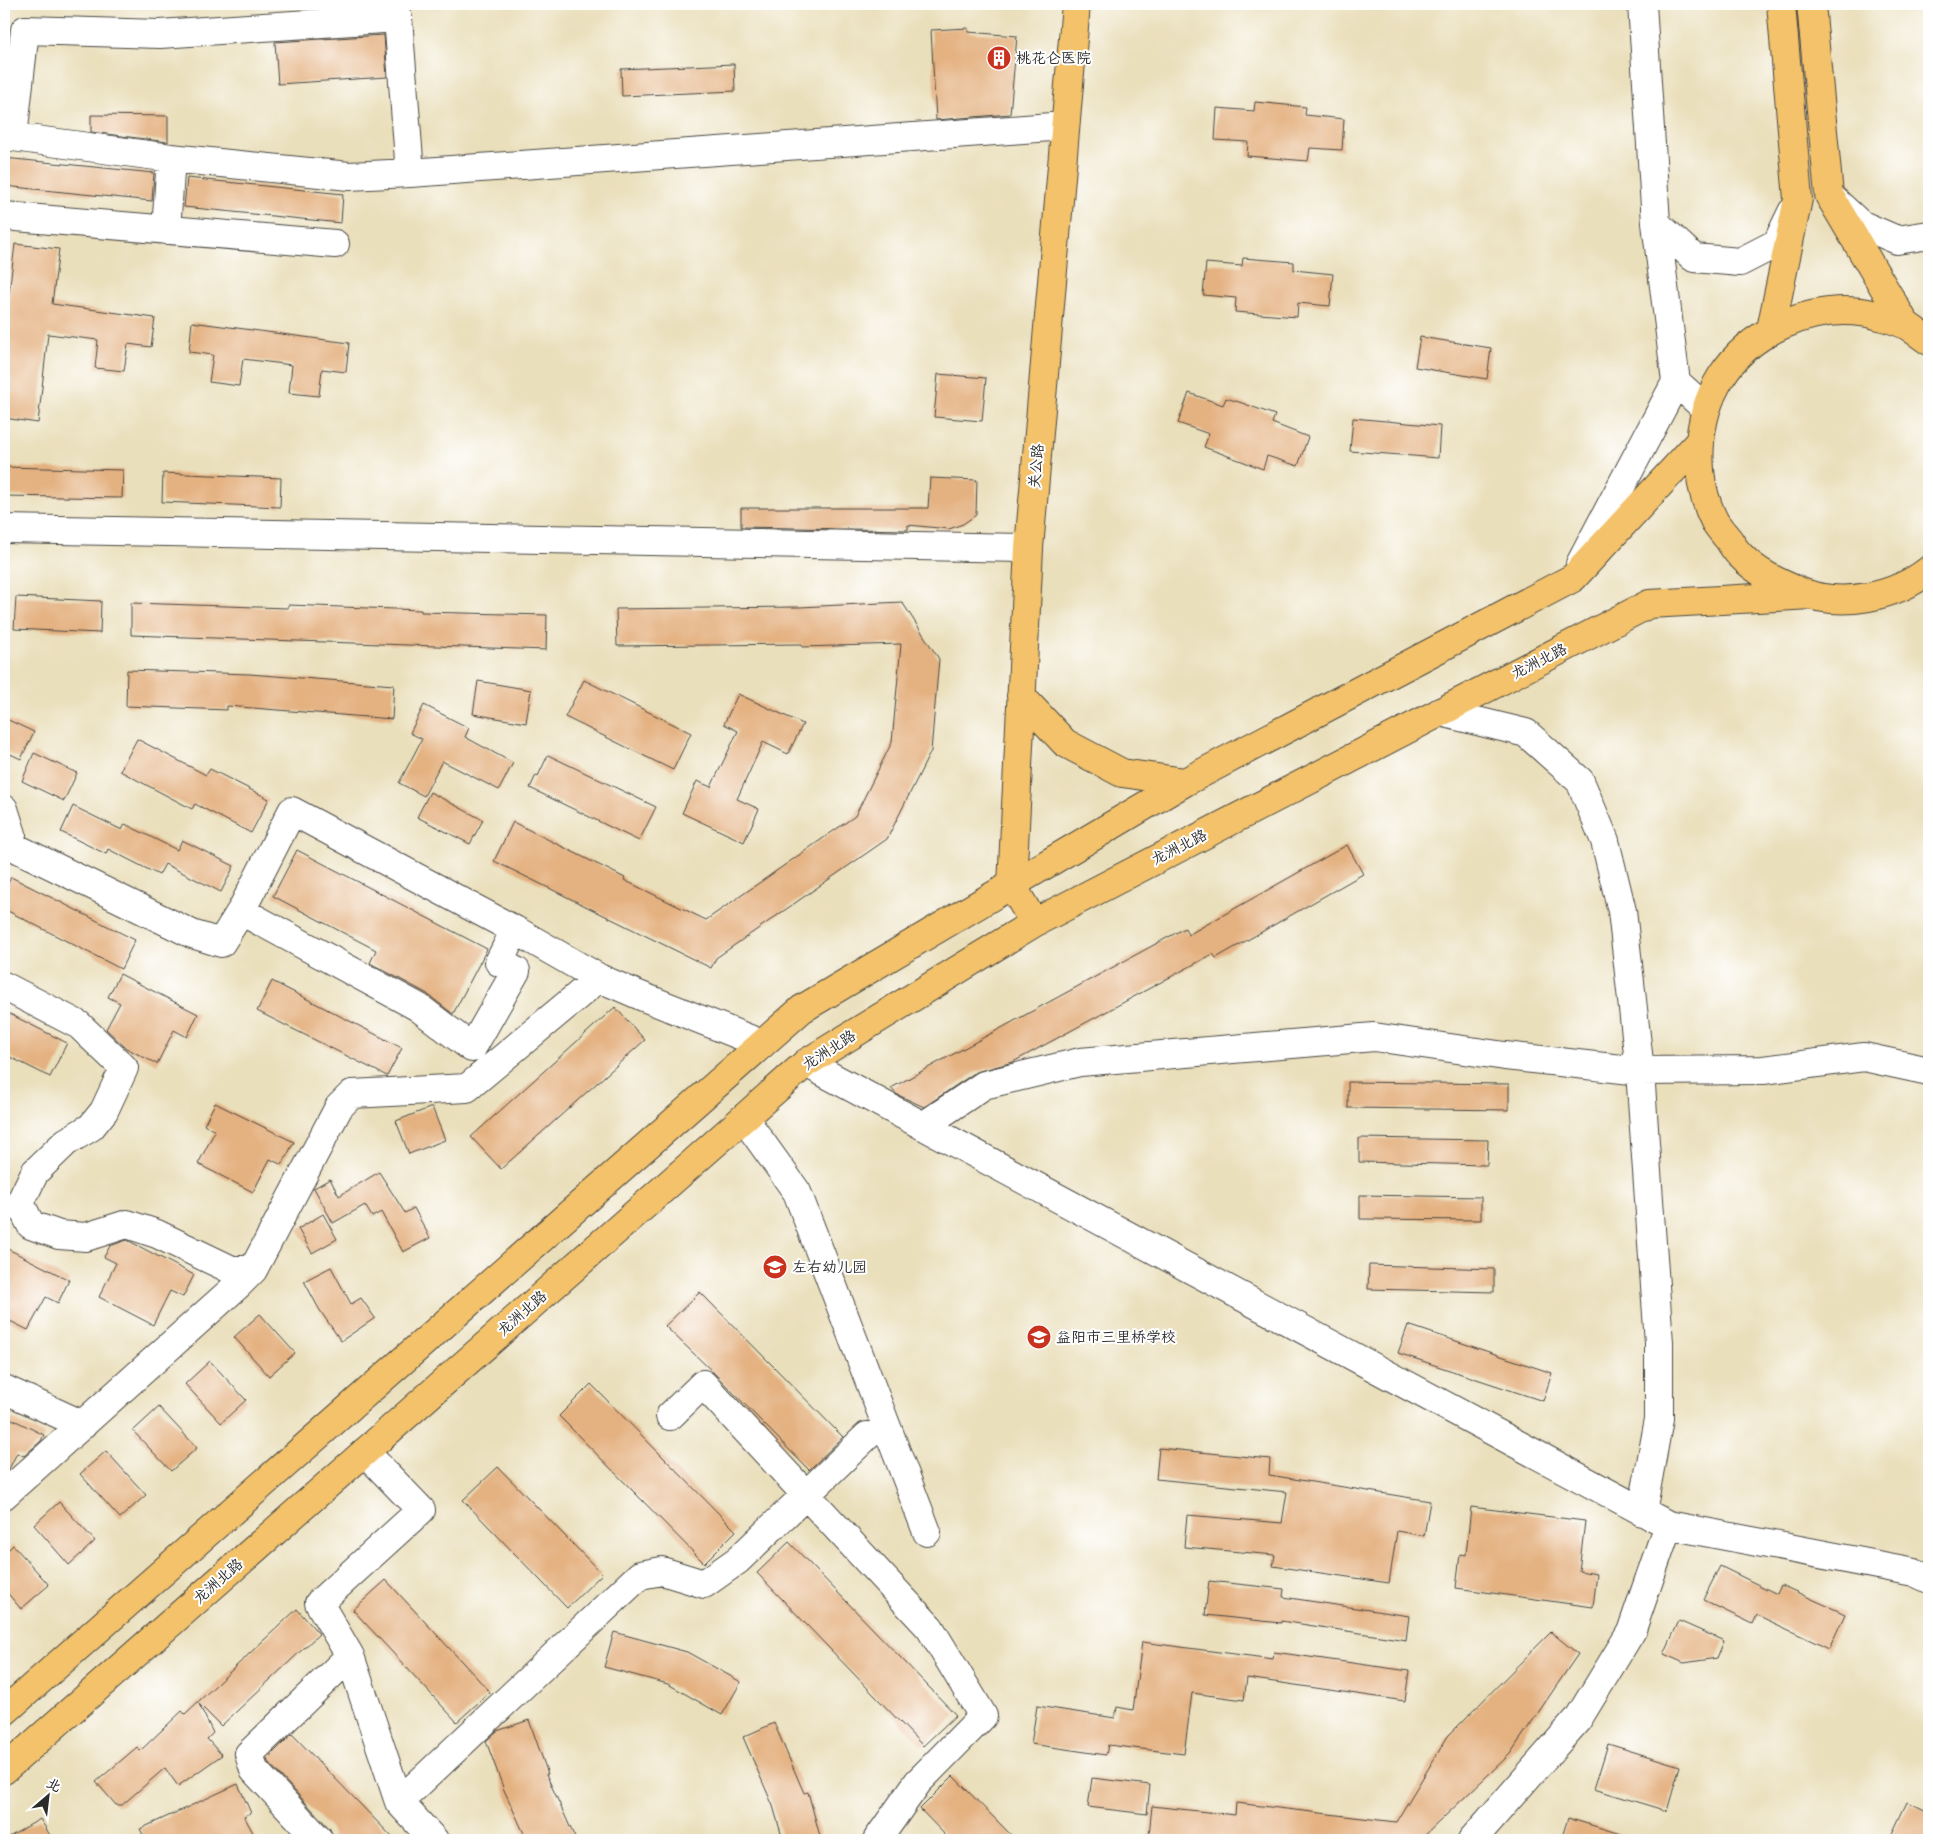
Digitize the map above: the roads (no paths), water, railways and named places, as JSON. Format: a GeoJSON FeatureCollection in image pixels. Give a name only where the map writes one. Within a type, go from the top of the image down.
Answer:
{"type":"FeatureCollection","features":[{"type":"Feature","properties":{"kind":"main road","name":"关公路"},"geometry":{"type":"LineString","coordinates":[[1012,885],[1029,548],[1076,4]]}},
{"type":"Feature","properties":{"kind":"main road"},"geometry":{"type":"LineString","coordinates":[[1771,329],[1798,199],[1781,4]]}},
{"type":"Feature","properties":{"kind":"main road"},"geometry":{"type":"LineString","coordinates":[[1812,4],[1829,195],[1906,325]]}},
{"type":"Feature","properties":{"kind":"main road"},"geometry":{"type":"LineString","coordinates":[[1925,576],[1884,594],[1847,599],[1811,595],[1772,580],[1740,555],[1715,522],[1702,483],[1699,442],[1706,409],[1721,377],[1743,350],[1771,329],[1815,314],[1861,312],[1906,325],[1929,341]]}},
{"type":"Feature","properties":{"kind":"main road"},"geometry":{"type":"LineString","coordinates":[[4,1712],[802,1009],[1185,782],[1573,578],[1699,442]]}},
{"type":"Feature","properties":{"kind":"main road","name":"龙洲北路"},"geometry":{"type":"LineString","coordinates":[[4,1770],[806,1063],[1034,923],[1649,604],[1811,595]]}},
{"type":"Feature","properties":{"kind":"main road"},"geometry":{"type":"LineString","coordinates":[[1021,696],[1065,743],[1122,773],[1185,782]]}},
{"type":"Feature","properties":{"kind":"main road"},"geometry":{"type":"LineString","coordinates":[[1012,885],[1034,923]]}},
{"type":"Feature","properties":{"kind":"street"},"geometry":{"type":"LineString","coordinates":[[1573,578],[1676,382],[1656,222],[1642,4]]}},
{"type":"Feature","properties":{"kind":"street"},"geometry":{"type":"LineString","coordinates":[[410,173],[398,18],[160,34],[26,30],[13,137],[171,158],[349,176],[410,173],[1065,126]]}},
{"type":"Feature","properties":{"kind":"street"},"geometry":{"type":"LineString","coordinates":[[166,230],[171,158]]}},
{"type":"Feature","properties":{"kind":"street"},"geometry":{"type":"LineString","coordinates":[[1829,195],[1860,224],[1897,240],[1929,235]]}},
{"type":"Feature","properties":{"kind":"street"},"geometry":{"type":"LineString","coordinates":[[1656,222],[1694,258],[1740,262],[1777,243],[1798,199]]}},
{"type":"Feature","properties":{"kind":"street"},"geometry":{"type":"LineString","coordinates":[[4,216],[335,244]]}},
{"type":"Feature","properties":{"kind":"street"},"geometry":{"type":"LineString","coordinates":[[1676,382],[1706,409]]}},
{"type":"Feature","properties":{"kind":"street"},"geometry":{"type":"LineString","coordinates":[[4,529],[1029,548]]}},
{"type":"Feature","properties":{"kind":"street"},"geometry":{"type":"LineString","coordinates":[[1440,712],[1526,733],[1580,781],[1605,841],[1622,911],[1640,1071],[1659,1343],[1659,1419],[1642,1512]]}},
{"type":"Feature","properties":{"kind":"street"},"geometry":{"type":"LineString","coordinates":[[4,809],[12,834],[5,845],[192,934],[221,943],[241,911],[292,811],[515,930],[599,978],[762,1044]]}},
{"type":"Feature","properties":{"kind":"street"},"geometry":{"type":"LineString","coordinates":[[241,911],[418,1007],[472,1048],[516,971],[499,962],[515,930]]}},
{"type":"Feature","properties":{"kind":"street"},"geometry":{"type":"LineString","coordinates":[[4,1495],[240,1284],[253,1270],[339,1107],[352,1094],[467,1088],[599,978]]}},
{"type":"Feature","properties":{"kind":"street"},"geometry":{"type":"LineString","coordinates":[[4,986],[79,1025],[124,1068],[104,1111],[91,1127],[66,1142],[35,1172],[20,1203],[31,1224],[59,1235],[86,1237],[126,1224],[157,1234],[232,1270],[253,1270]]}},
{"type":"Feature","properties":{"kind":"street"},"geometry":{"type":"LineString","coordinates":[[923,1126],[984,1085],[1080,1062],[1374,1037],[1505,1056],[1640,1071],[1763,1070],[1864,1058],[1929,1071]]}},
{"type":"Feature","properties":{"kind":"street"},"geometry":{"type":"LineString","coordinates":[[806,1063],[1668,1525],[1914,1572],[1929,1579]]}},
{"type":"Feature","properties":{"kind":"street"},"geometry":{"type":"LineString","coordinates":[[744,1118],[797,1192],[927,1532]]}},
{"type":"Feature","properties":{"kind":"street"},"geometry":{"type":"LineString","coordinates":[[670,1416],[703,1384],[930,1628],[983,1716],[918,1782],[876,1840]]}},
{"type":"Feature","properties":{"kind":"street"},"geometry":{"type":"LineString","coordinates":[[4,1389],[83,1425]]}},
{"type":"Feature","properties":{"kind":"street"},"geometry":{"type":"LineString","coordinates":[[399,1802],[640,1575],[662,1571],[704,1584],[738,1560],[867,1436]]}},
{"type":"Feature","properties":{"kind":"street"},"geometry":{"type":"LineString","coordinates":[[365,1452],[421,1510],[319,1603],[350,1656],[399,1802],[434,1840]]}},
{"type":"Feature","properties":{"kind":"street"},"geometry":{"type":"LineString","coordinates":[[1472,1840],[1578,1719],[1631,1632],[1668,1525]]}},
{"type":"Feature","properties":{"kind":"street"},"geometry":{"type":"LineString","coordinates":[[319,1840],[254,1770],[249,1754],[350,1656]]}},
{"type":"Feature","properties":{"kind":"place","name":"桃花仑医院"},"geometry":{"type":"Point","coordinates":[999,58]}},
{"type":"Feature","properties":{"kind":"place","name":"左右幼儿园"},"geometry":{"type":"Point","coordinates":[775,1267]}},
{"type":"Feature","properties":{"kind":"place","name":"益阳市三里桥学校"},"geometry":{"type":"Point","coordinates":[1039,1337]}}]}
